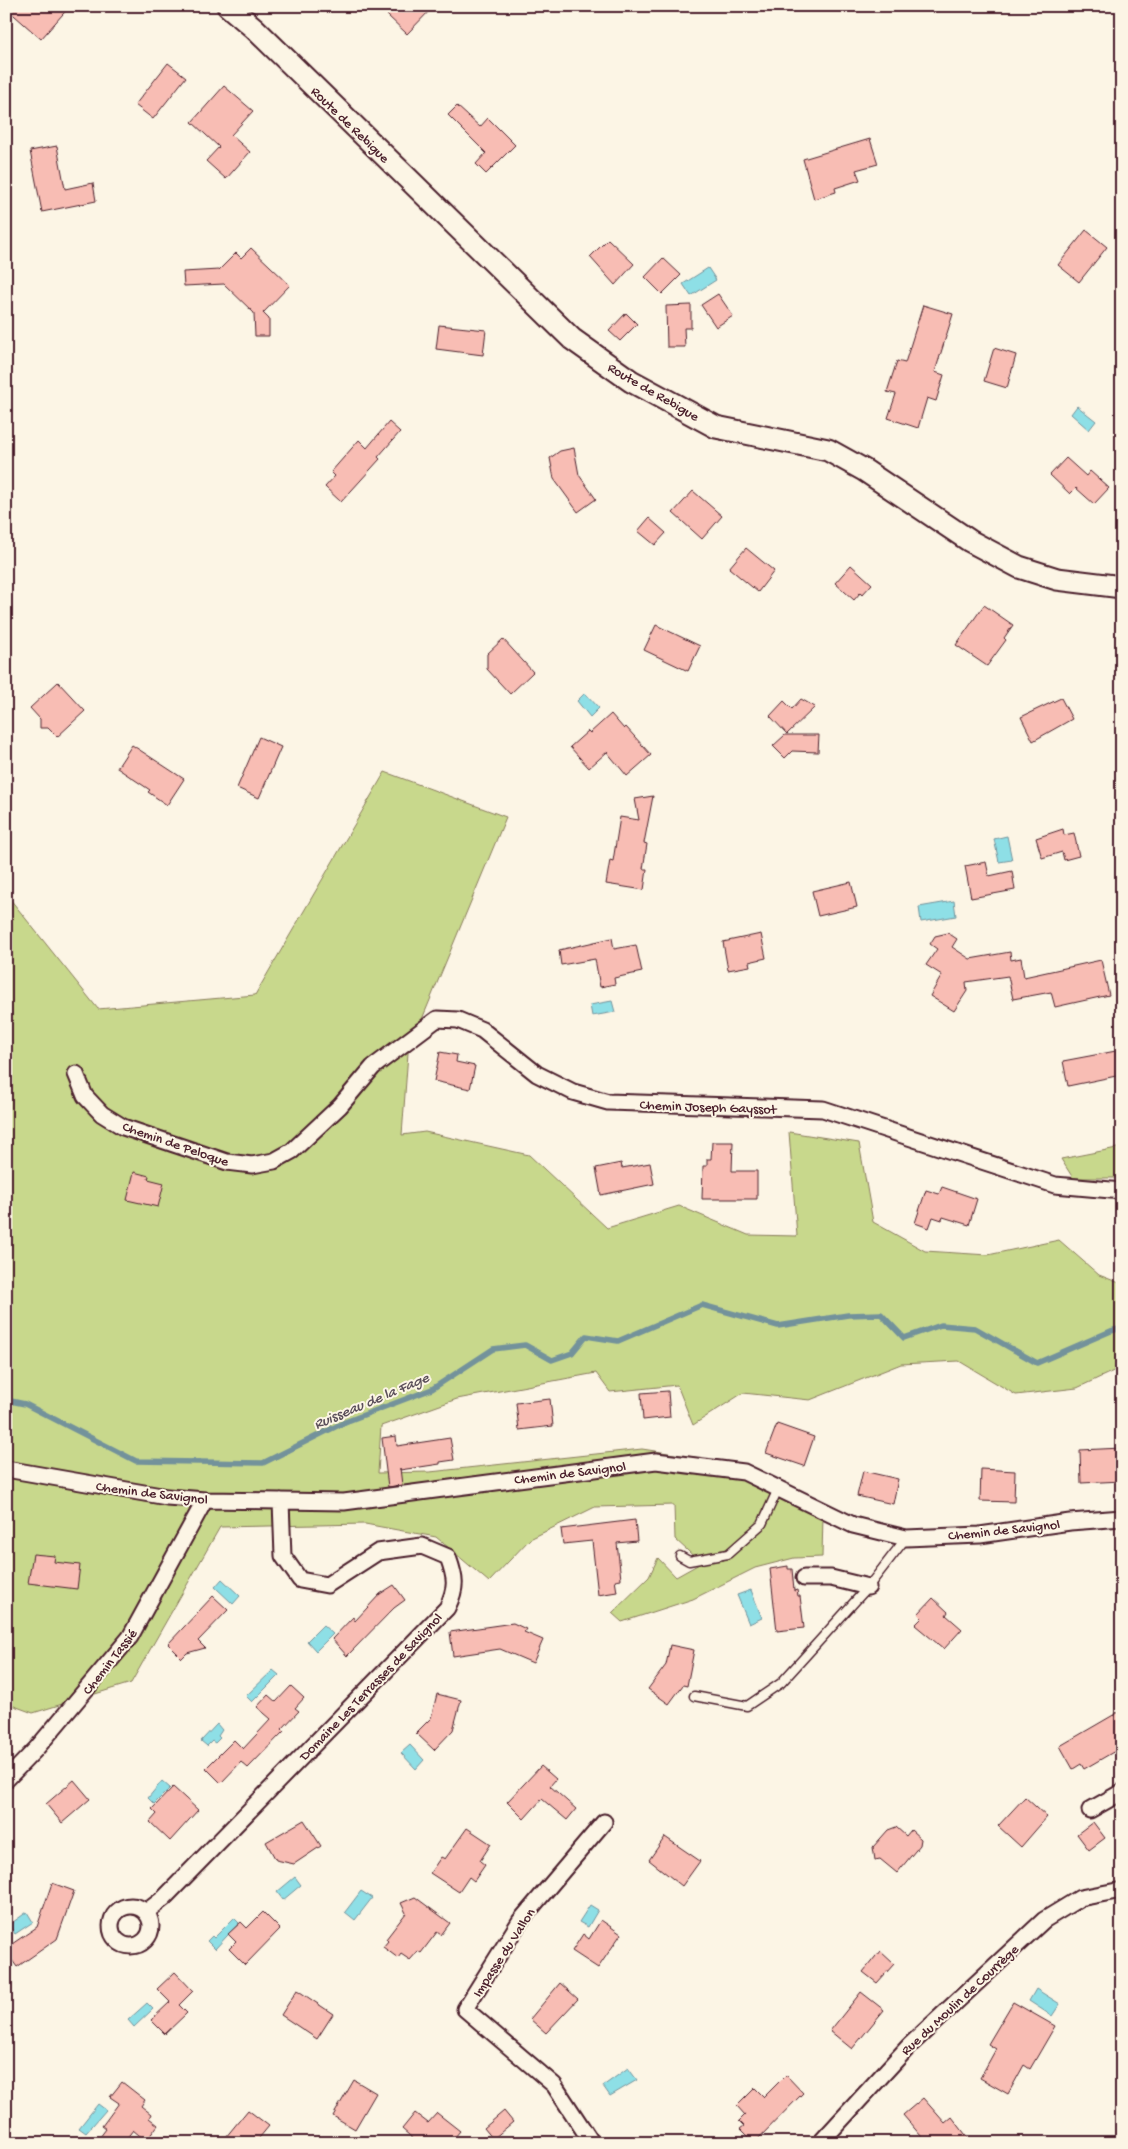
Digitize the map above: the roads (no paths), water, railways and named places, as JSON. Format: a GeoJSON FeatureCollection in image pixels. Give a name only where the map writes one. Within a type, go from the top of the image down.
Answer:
{"type":"FeatureCollection","features":[{"type":"Feature","properties":{"kind":"street","name":"Route de Rebigue"},"geometry":{"type":"LineString","coordinates":[[228,6],[254,28],[572,339],[631,381],[716,427],[828,450],[864,470],[970,541],[1019,568],[1056,579],[1122,587]]}},
{"type":"Feature","properties":{"kind":"street","name":"Chemin Joseph Gayssot"},"geometry":{"type":"LineString","coordinates":[[340,1106],[373,1067],[438,1019],[458,1020],[482,1030],[537,1074],[573,1092],[608,1102],[823,1110],[1055,1185],[1122,1191]]}},
{"type":"Feature","properties":{"kind":"street","name":"Chemin de Peloque"},"geometry":{"type":"LineString","coordinates":[[76,1074],[86,1096],[102,1114],[123,1127],[227,1162],[252,1165],[274,1161],[292,1151],[340,1106]]}},
{"type":"Feature","properties":{"kind":"street","name":"Chemin de Savignol"},"geometry":{"type":"LineString","coordinates":[[6,1469],[167,1497],[205,1500],[344,1502],[656,1461],[744,1472],[853,1525],[906,1538],[980,1535],[1070,1522],[1122,1518]]}},
{"type":"Feature","properties":{"kind":"street","name":"Chemin Tassié"},"geometry":{"type":"LineString","coordinates":[[6,1780],[36,1749],[130,1637],[205,1500]]}},
{"type":"Feature","properties":{"kind":"street","name":"Domaine Les Terrasses de Savignol"},"geometry":{"type":"LineString","coordinates":[[146,1912],[164,1898],[447,1608],[454,1593],[455,1576],[448,1557],[422,1546],[378,1552],[327,1585],[300,1580],[283,1556],[281,1501]]}},
{"type":"Feature","properties":{"kind":"street"},"geometry":{"type":"LineString","coordinates":[[804,1578],[831,1578],[868,1586]]}},
{"type":"Feature","properties":{"kind":"street"},"geometry":{"type":"LineString","coordinates":[[1090,1810],[1122,1792]]}},
{"type":"Feature","properties":{"kind":"street","name":"Impasse du Vallon"},"geometry":{"type":"LineString","coordinates":[[592,2143],[554,2085],[466,2009],[520,1921],[604,1822]]}},
{"type":"Feature","properties":{"kind":"street","name":"Rue du Moulin de Courrège"},"geometry":{"type":"LineString","coordinates":[[820,2143],[909,2046],[1044,1920],[1080,1898],[1122,1890]]}},
{"type":"Feature","properties":{"kind":"lane"},"geometry":{"type":"LineString","coordinates":[[680,1556],[689,1561],[728,1554],[762,1524],[778,1489]]}},
{"type":"Feature","properties":{"kind":"lane"},"geometry":{"type":"LineString","coordinates":[[694,1696],[748,1706],[781,1683],[868,1586],[906,1538]]}},
{"type":"Feature","properties":{"kind":"water"},"geometry":{"type":"Polygon","coordinates":[[[708,268],[716,280],[691,296],[683,284],[708,268]]]}},
{"type":"Feature","properties":{"kind":"water"},"geometry":{"type":"Polygon","coordinates":[[[1077,406],[1096,421],[1089,430],[1071,414],[1077,406]]]}},
{"type":"Feature","properties":{"kind":"water"},"geometry":{"type":"Polygon","coordinates":[[[585,693],[599,708],[590,717],[577,701],[585,693]]]}},
{"type":"Feature","properties":{"kind":"water"},"geometry":{"type":"Polygon","coordinates":[[[1007,836],[1012,860],[999,862],[994,839],[1007,836]]]}},
{"type":"Feature","properties":{"kind":"water"},"geometry":{"type":"Polygon","coordinates":[[[954,901],[956,916],[921,922],[919,907],[954,901]]]}},
{"type":"Feature","properties":{"kind":"water"},"geometry":{"type":"Polygon","coordinates":[[[612,1001],[615,1012],[592,1016],[590,1005],[612,1001]]]}},
{"type":"Feature","properties":{"kind":"water"},"geometry":{"type":"Polygon","coordinates":[[[222,1579],[240,1596],[233,1604],[215,1587],[222,1579]]]}},
{"type":"Feature","properties":{"kind":"water"},"geometry":{"type":"Polygon","coordinates":[[[751,1590],[762,1618],[749,1624],[737,1595],[751,1590]]]}},
{"type":"Feature","properties":{"kind":"water"},"geometry":{"type":"Polygon","coordinates":[[[323,1625],[333,1634],[316,1651],[307,1641],[323,1625]]]}},
{"type":"Feature","properties":{"kind":"water"},"geometry":{"type":"Polygon","coordinates":[[[273,1670],[279,1675],[252,1702],[246,1696],[273,1670]]]}},
{"type":"Feature","properties":{"kind":"water"},"geometry":{"type":"Polygon","coordinates":[[[217,1724],[222,1730],[218,1736],[220,1738],[215,1743],[212,1741],[207,1746],[201,1741],[217,1724]]]}},
{"type":"Feature","properties":{"kind":"water"},"geometry":{"type":"Polygon","coordinates":[[[410,1745],[424,1760],[416,1769],[401,1753],[410,1745]]]}},
{"type":"Feature","properties":{"kind":"water"},"geometry":{"type":"Polygon","coordinates":[[[162,1781],[170,1788],[154,1804],[148,1798],[162,1781]]]}},
{"type":"Feature","properties":{"kind":"water"},"geometry":{"type":"Polygon","coordinates":[[[295,1877],[301,1885],[283,1900],[277,1892],[295,1877]]]}},
{"type":"Feature","properties":{"kind":"water"},"geometry":{"type":"Polygon","coordinates":[[[361,1891],[372,1898],[355,1920],[345,1912],[361,1891]]]}},
{"type":"Feature","properties":{"kind":"water"},"geometry":{"type":"Polygon","coordinates":[[[590,1905],[598,1910],[588,1927],[579,1922],[590,1905]]]}},
{"type":"Feature","properties":{"kind":"water"},"geometry":{"type":"Polygon","coordinates":[[[27,1912],[33,1922],[15,1934],[9,1925],[27,1912]]]}},
{"type":"Feature","properties":{"kind":"water"},"geometry":{"type":"Polygon","coordinates":[[[234,1918],[239,1923],[215,1949],[207,1941],[212,1936],[214,1938],[234,1918]]]}},
{"type":"Feature","properties":{"kind":"water"},"geometry":{"type":"Polygon","coordinates":[[[1036,1989],[1060,2004],[1052,2016],[1029,2001],[1036,1989]]]}},
{"type":"Feature","properties":{"kind":"water"},"geometry":{"type":"Polygon","coordinates":[[[147,2003],[153,2009],[134,2027],[128,2020],[147,2003]]]}},
{"type":"Feature","properties":{"kind":"water"},"geometry":{"type":"Polygon","coordinates":[[[628,2068],[637,2080],[610,2096],[603,2086],[628,2068]]]}},
{"type":"Feature","properties":{"kind":"water"},"geometry":{"type":"Polygon","coordinates":[[[98,2104],[106,2110],[86,2133],[79,2128],[98,2104]]]}},
{"type":"Feature","properties":{"kind":"waterway","name":"Ruisseau de la Fage"},"geometry":{"type":"LineString","coordinates":[[6,1400],[25,1404],[136,1461],[263,1463],[345,1422],[432,1389],[493,1349],[525,1345],[552,1360],[572,1353],[586,1336],[618,1341],[702,1305],[778,1326],[848,1315],[881,1314],[904,1338],[941,1325],[975,1328],[1037,1363],[1122,1328]]}}]}
